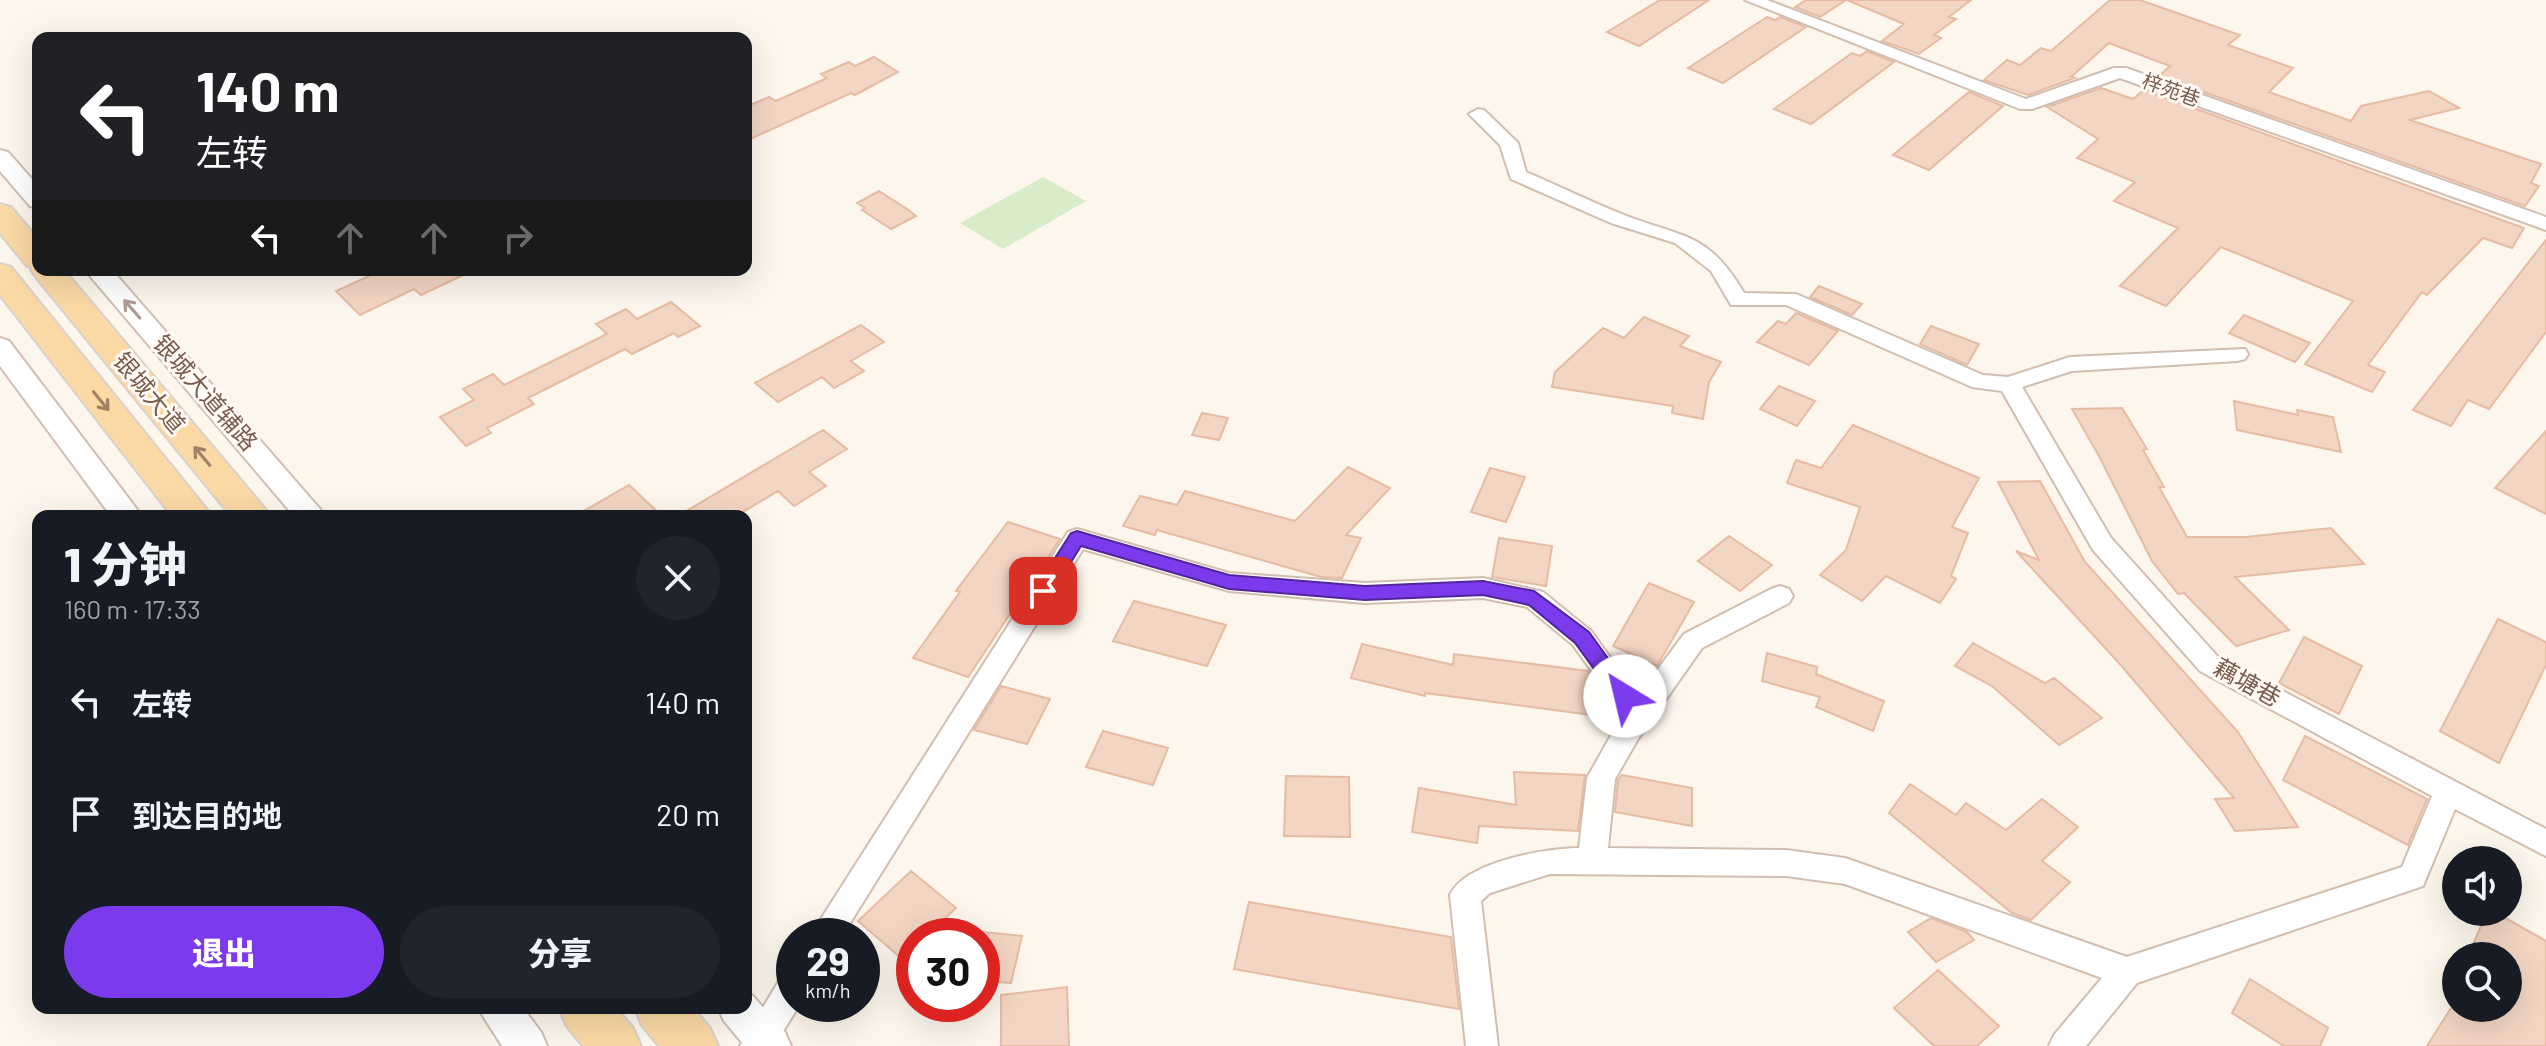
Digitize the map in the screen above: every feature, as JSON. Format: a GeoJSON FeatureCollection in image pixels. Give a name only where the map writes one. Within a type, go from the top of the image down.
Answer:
{"type":"FeatureCollection","features":[{"type":"Feature","properties":{"kind":"main road"},"geometry":{"type":"LineString","coordinates":[[0,213],[32,252]]}},
{"type":"Feature","properties":{"kind":"main road","name":"银城大道"},"geometry":{"type":"LineString","coordinates":[[52,276],[247,510]]}},
{"type":"Feature","properties":{"kind":"main road","name":"银城大道"},"geometry":{"type":"LineString","coordinates":[[4,286],[188,510]]}},
{"type":"Feature","properties":{"kind":"main road"},"geometry":{"type":"LineString","coordinates":[[589,1014],[615,1046]]}},
{"type":"Feature","properties":{"kind":"main road"},"geometry":{"type":"LineString","coordinates":[[665,1014],[692,1046]]}},
{"type":"Feature","properties":{"kind":"street","name":"梓苑巷"},"geometry":{"type":"LineString","coordinates":[[1753,0],[2026,105],[2120,72],[2546,224]]}},
{"type":"Feature","properties":{"kind":"street"},"geometry":{"type":"LineString","coordinates":[[1478,114],[1509,143],[1518,175],[1618,219],[1682,239],[1719,267],[1738,300],[1789,299],[1980,382],[2009,384],[2070,364],[2237,354]]}},
{"type":"Feature","properties":{"kind":"street"},"geometry":{"type":"LineString","coordinates":[[0,157],[32,194]]}},
{"type":"Feature","properties":{"kind":"street","name":"银城大道辅路"},"geometry":{"type":"LineString","coordinates":[[103,276],[306,510]]}},
{"type":"Feature","properties":{"kind":"street"},"geometry":{"type":"LineString","coordinates":[[0,347],[122,510]]}},
{"type":"Feature","properties":{"kind":"street","name":"藕塘巷"},"geometry":{"type":"LineString","coordinates":[[2009,384],[2102,544],[2209,664],[2546,843]]}},
{"type":"Feature","properties":{"kind":"street"},"geometry":{"type":"LineString","coordinates":[[836,918],[1077,538],[1229,582],[1365,593],[1483,588],[1534,599],[1582,638],[1625,696],[1628,731]]}},
{"type":"Feature","properties":{"kind":"street"},"geometry":{"type":"LineString","coordinates":[[1592,861],[1601,778],[1628,731],[1693,641],[1780,596]]}},
{"type":"Feature","properties":{"kind":"street"},"geometry":{"type":"LineString","coordinates":[[2065,1046],[2127,972],[2413,877],[2448,791]]}},
{"type":"Feature","properties":{"kind":"street"},"geometry":{"type":"LineString","coordinates":[[1482,1046],[1465,895],[1481,883],[1550,861],[1786,863],[1845,871],[2127,972]]}},
{"type":"Feature","properties":{"kind":"street"},"geometry":{"type":"LineString","coordinates":[[757,1034],[776,1009]]}},
{"type":"Feature","properties":{"kind":"street"},"geometry":{"type":"LineString","coordinates":[[503,1014],[527,1046]]}},
{"type":"Feature","properties":{"kind":"green space"},"geometry":{"type":"Polygon","coordinates":[[[1043,177],[1086,201],[1003,249],[960,223],[1043,177]]]}},
{"type":"Feature","properties":{"kind":"building"},"geometry":{"type":"Polygon","coordinates":[[[1660,0],[1709,0],[1639,46],[1607,32],[1660,0]]]}},
{"type":"Feature","properties":{"kind":"building"},"geometry":{"type":"Polygon","coordinates":[[[1806,0],[1846,0],[1820,17],[1795,7],[1806,0]]]}},
{"type":"Feature","properties":{"kind":"building"},"geometry":{"type":"Polygon","coordinates":[[[1847,0],[1971,0],[1949,17],[1956,19],[1934,35],[1941,38],[1919,54],[1882,41],[1904,24],[1847,0]]]}},
{"type":"Feature","properties":{"kind":"building"},"geometry":{"type":"Polygon","coordinates":[[[2110,0],[2140,0],[2240,35],[2228,45],[2293,68],[2269,92],[2351,121],[2361,106],[2429,91],[2459,108],[2410,120],[2541,164],[2531,183],[2539,186],[2525,206],[2159,76],[2170,66],[2109,43],[2071,77],[2075,78],[2028,95],[1984,80],[2007,60],[2020,65],[2041,48],[2051,51],[2110,0]]]}},
{"type":"Feature","properties":{"kind":"building"},"geometry":{"type":"Polygon","coordinates":[[[1767,17],[1775,20],[1780,17],[1806,27],[1723,83],[1688,68],[1767,17]]]}},
{"type":"Feature","properties":{"kind":"building"},"geometry":{"type":"Polygon","coordinates":[[[1867,51],[1894,62],[1811,124],[1774,109],[1852,53],[1860,56],[1867,51]]]}},
{"type":"Feature","properties":{"kind":"building"},"geometry":{"type":"Polygon","coordinates":[[[874,57],[898,72],[855,95],[851,93],[752,138],[752,104],[769,97],[776,101],[827,78],[821,74],[849,62],[855,66],[874,57]]]}},
{"type":"Feature","properties":{"kind":"building"},"geometry":{"type":"Polygon","coordinates":[[[2101,88],[2133,99],[2144,90],[2524,228],[2512,248],[2483,238],[2427,295],[2422,292],[2368,365],[2385,372],[2372,392],[2305,364],[2353,301],[2221,247],[2166,306],[2120,286],[2178,228],[2114,201],[2135,182],[2077,158],[2098,139],[2047,107],[2101,88]]]}},
{"type":"Feature","properties":{"kind":"building"},"geometry":{"type":"Polygon","coordinates":[[[1969,92],[2003,106],[1929,170],[1893,155],[1969,92]]]}},
{"type":"Feature","properties":{"kind":"building"},"geometry":{"type":"Polygon","coordinates":[[[879,191],[916,216],[891,229],[862,210],[865,208],[857,203],[879,191]]]}},
{"type":"Feature","properties":{"kind":"building"},"geometry":{"type":"Polygon","coordinates":[[[2546,240],[2546,332],[2489,409],[2468,400],[2451,426],[2413,410],[2546,240]]]}},
{"type":"Feature","properties":{"kind":"building"},"geometry":{"type":"Polygon","coordinates":[[[369,276],[461,276],[421,295],[414,289],[360,315],[336,291],[369,276]]]}},
{"type":"Feature","properties":{"kind":"building"},"geometry":{"type":"Polygon","coordinates":[[[1819,286],[1862,304],[1852,315],[1810,297],[1819,286]]]}},
{"type":"Feature","properties":{"kind":"building"},"geometry":{"type":"Polygon","coordinates":[[[671,302],[700,326],[678,337],[674,333],[632,354],[625,349],[528,398],[534,404],[487,428],[491,433],[466,446],[440,417],[474,400],[463,389],[493,374],[504,385],[607,334],[596,324],[626,309],[637,319],[671,302]]]}},
{"type":"Feature","properties":{"kind":"building"},"geometry":{"type":"Polygon","coordinates":[[[1796,313],[1838,331],[1809,365],[1757,342],[1778,321],[1786,324],[1796,313]]]}},
{"type":"Feature","properties":{"kind":"building"},"geometry":{"type":"Polygon","coordinates":[[[2244,315],[2310,343],[2295,362],[2229,333],[2244,315]]]}},
{"type":"Feature","properties":{"kind":"building"},"geometry":{"type":"Polygon","coordinates":[[[1644,317],[1689,336],[1680,346],[1721,362],[1709,382],[1703,419],[1672,413],[1673,406],[1552,387],[1555,372],[1603,328],[1624,338],[1644,317]]]}},
{"type":"Feature","properties":{"kind":"building"},"geometry":{"type":"Polygon","coordinates":[[[861,325],[884,342],[851,361],[864,371],[834,388],[822,377],[778,402],[755,383],[861,325]]]}},
{"type":"Feature","properties":{"kind":"building"},"geometry":{"type":"Polygon","coordinates":[[[1931,326],[1979,344],[1967,365],[1920,344],[1931,326]]]}},
{"type":"Feature","properties":{"kind":"building"},"geometry":{"type":"Polygon","coordinates":[[[1779,386],[1815,401],[1797,426],[1760,409],[1779,386]]]}},
{"type":"Feature","properties":{"kind":"building"},"geometry":{"type":"Polygon","coordinates":[[[2234,401],[2298,415],[2297,410],[2333,417],[2341,452],[2237,430],[2234,401]]]}},
{"type":"Feature","properties":{"kind":"building"},"geometry":{"type":"Polygon","coordinates":[[[2122,408],[2147,449],[2143,450],[2164,487],[2159,487],[2187,537],[2246,537],[2331,528],[2364,564],[2235,577],[2289,630],[2236,646],[2184,593],[2178,594],[2152,561],[2072,409],[2122,408]]]}},
{"type":"Feature","properties":{"kind":"building"},"geometry":{"type":"Polygon","coordinates":[[[1202,413],[1228,418],[1219,440],[1192,435],[1202,413]]]}},
{"type":"Feature","properties":{"kind":"building"},"geometry":{"type":"Polygon","coordinates":[[[1853,425],[1979,478],[1952,527],[1968,533],[1951,576],[1956,579],[1940,603],[1886,576],[1862,601],[1820,575],[1846,550],[1860,507],[1787,483],[1796,460],[1821,468],[1853,425]]]}},
{"type":"Feature","properties":{"kind":"building"},"geometry":{"type":"Polygon","coordinates":[[[823,430],[847,449],[809,472],[826,486],[794,506],[778,491],[746,510],[688,510],[823,430]]]}},
{"type":"Feature","properties":{"kind":"building"},"geometry":{"type":"Polygon","coordinates":[[[2546,431],[2546,514],[2495,488],[2546,431]]]}},
{"type":"Feature","properties":{"kind":"building"},"geometry":{"type":"Polygon","coordinates":[[[1348,467],[1390,488],[1346,535],[1361,538],[1342,578],[1321,577],[1157,530],[1155,535],[1123,526],[1140,496],[1177,505],[1185,491],[1295,521],[1348,467]]]}},
{"type":"Feature","properties":{"kind":"building"},"geometry":{"type":"Polygon","coordinates":[[[1490,468],[1525,477],[1506,522],[1471,512],[1490,468]]]}},
{"type":"Feature","properties":{"kind":"building"},"geometry":{"type":"Polygon","coordinates":[[[2040,481],[2085,562],[2238,732],[2298,827],[2235,831],[2215,799],[2234,798],[2119,663],[2016,551],[2039,560],[1998,482],[2040,481]]]}},
{"type":"Feature","properties":{"kind":"building"},"geometry":{"type":"Polygon","coordinates":[[[629,485],[656,510],[585,510],[629,485]]]}},
{"type":"Feature","properties":{"kind":"building"},"geometry":{"type":"Polygon","coordinates":[[[1008,522],[1060,539],[968,677],[913,658],[960,592],[956,591],[1008,522]]]}},
{"type":"Feature","properties":{"kind":"building"},"geometry":{"type":"Polygon","coordinates":[[[1729,536],[1772,565],[1740,591],[1698,561],[1729,536]]]}},
{"type":"Feature","properties":{"kind":"building"},"geometry":{"type":"Polygon","coordinates":[[[1499,538],[1552,546],[1546,586],[1492,577],[1499,538]]]}},
{"type":"Feature","properties":{"kind":"building"},"geometry":{"type":"Polygon","coordinates":[[[1649,583],[1694,602],[1657,666],[1613,646],[1649,583]]]}},
{"type":"Feature","properties":{"kind":"building"},"geometry":{"type":"Polygon","coordinates":[[[1134,601],[1226,625],[1207,666],[1113,641],[1134,601]]]}},
{"type":"Feature","properties":{"kind":"building"},"geometry":{"type":"Polygon","coordinates":[[[2498,619],[2546,642],[2546,665],[2499,763],[2440,731],[2498,619]]]}},
{"type":"Feature","properties":{"kind":"building"},"geometry":{"type":"Polygon","coordinates":[[[2304,637],[2362,666],[2339,714],[2279,683],[2304,637]]]}},
{"type":"Feature","properties":{"kind":"building"},"geometry":{"type":"Polygon","coordinates":[[[1973,643],[2045,683],[2054,678],[2102,718],[2059,745],[1992,686],[1955,666],[1973,643]]]}},
{"type":"Feature","properties":{"kind":"building"},"geometry":{"type":"Polygon","coordinates":[[[1362,644],[1453,665],[1454,654],[1588,671],[1592,677],[1592,715],[1425,693],[1425,696],[1351,678],[1362,644]]]}},
{"type":"Feature","properties":{"kind":"building"},"geometry":{"type":"Polygon","coordinates":[[[1767,653],[1817,667],[1816,674],[1884,701],[1873,731],[1816,707],[1820,697],[1762,681],[1767,653]]]}},
{"type":"Feature","properties":{"kind":"building"},"geometry":{"type":"Polygon","coordinates":[[[1001,686],[1050,699],[1027,744],[974,730],[1001,686]]]}},
{"type":"Feature","properties":{"kind":"building"},"geometry":{"type":"Polygon","coordinates":[[[1103,731],[1168,748],[1153,785],[1086,767],[1103,731]]]}},
{"type":"Feature","properties":{"kind":"building"},"geometry":{"type":"Polygon","coordinates":[[[2305,736],[2427,799],[2408,845],[2283,780],[2305,736]]]}},
{"type":"Feature","properties":{"kind":"building"},"geometry":{"type":"Polygon","coordinates":[[[1514,772],[1585,775],[1578,831],[1479,826],[1477,843],[1412,832],[1419,788],[1516,805],[1514,772]]]}},
{"type":"Feature","properties":{"kind":"building"},"geometry":{"type":"Polygon","coordinates":[[[1622,775],[1692,788],[1692,826],[1615,812],[1618,780],[1622,775]]]}},
{"type":"Feature","properties":{"kind":"building"},"geometry":{"type":"Polygon","coordinates":[[[1286,776],[1349,777],[1350,837],[1284,836],[1286,776]]]}},
{"type":"Feature","properties":{"kind":"building"},"geometry":{"type":"Polygon","coordinates":[[[1910,784],[1956,815],[1966,803],[2006,830],[2042,799],[2078,827],[2042,861],[2070,882],[2031,920],[2012,913],[1889,813],[1910,784]]]}},
{"type":"Feature","properties":{"kind":"building"},"geometry":{"type":"Polygon","coordinates":[[[911,871],[956,908],[945,918],[896,918],[896,954],[880,940],[880,918],[861,918],[911,871]]]}},
{"type":"Feature","properties":{"kind":"building"},"geometry":{"type":"Polygon","coordinates":[[[1249,902],[1451,937],[1459,1009],[1234,969],[1249,902]]]}},
{"type":"Feature","properties":{"kind":"building"},"geometry":{"type":"Polygon","coordinates":[[[1931,918],[1967,932],[1974,940],[1936,962],[1908,932],[1931,918]]]}},
{"type":"Feature","properties":{"kind":"building"},"geometry":{"type":"Polygon","coordinates":[[[2481,926],[2520,926],[2546,941],[2546,1046],[2427,1046],[2442,1022],[2522,1022],[2522,942],[2474,942],[2481,926]]]}},
{"type":"Feature","properties":{"kind":"building"},"geometry":{"type":"Polygon","coordinates":[[[1000,934],[1022,936],[1011,983],[1000,982],[1000,934]]]}},
{"type":"Feature","properties":{"kind":"building"},"geometry":{"type":"Polygon","coordinates":[[[1938,970],[1999,1026],[1977,1046],[1934,1046],[1894,1008],[1938,970]]]}},
{"type":"Feature","properties":{"kind":"building"},"geometry":{"type":"Polygon","coordinates":[[[2250,979],[2328,1028],[2320,1046],[2284,1046],[2232,1013],[2250,979]]]}},
{"type":"Feature","properties":{"kind":"building"},"geometry":{"type":"Polygon","coordinates":[[[1067,987],[1069,1046],[1001,1046],[1001,995],[1067,987]]]}},
{"type":"Feature","properties":{"kind":"route"},"geometry":{"type":"LineString","coordinates":[[1043,591],[1077,538],[1229,582],[1365,593],[1483,588],[1534,599],[1582,638],[1625,696]]}}]}
